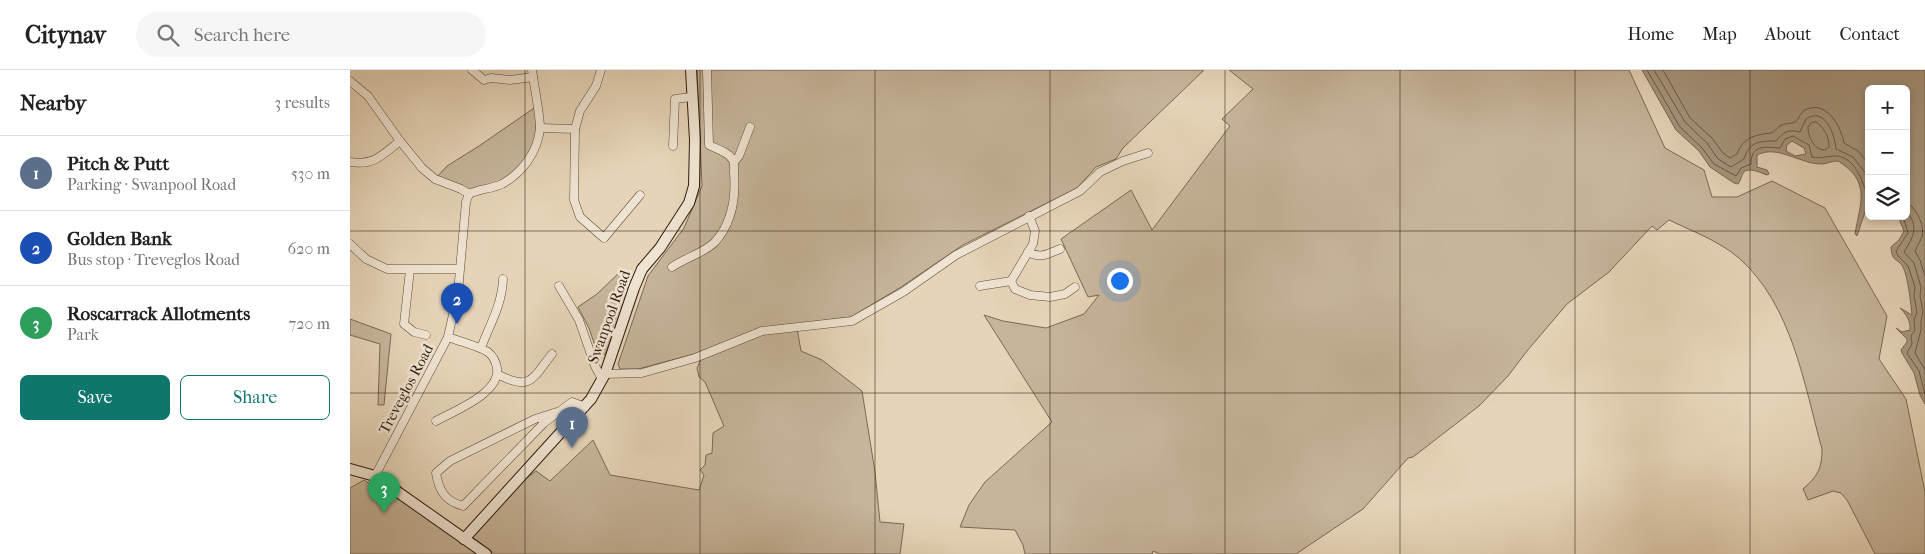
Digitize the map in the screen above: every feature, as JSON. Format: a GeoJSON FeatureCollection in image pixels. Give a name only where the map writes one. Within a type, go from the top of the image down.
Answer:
{"type":"FeatureCollection","features":[{"type":"Feature","properties":{"kind":"street"},"geometry":{"type":"LineString","coordinates":[[350,81],[368,96],[422,168],[435,179],[469,194],[501,184],[521,170],[529,160],[540,128],[532,74],[510,80],[491,78],[484,80],[472,70]]}},
{"type":"Feature","properties":{"kind":"street"},"geometry":{"type":"LineString","coordinates":[[601,70],[596,86],[580,111],[575,129],[574,200],[580,217],[604,238],[640,195]]}},
{"type":"Feature","properties":{"kind":"street","name":"Swanpool Road"},"geometry":{"type":"LineString","coordinates":[[464,538],[584,407],[603,377],[642,269],[660,248],[689,203],[695,179],[691,70]]}},
{"type":"Feature","properties":{"kind":"street"},"geometry":{"type":"LineString","coordinates":[[672,267],[714,243],[730,218],[734,204],[734,162],[728,154],[709,145],[707,70]]}},
{"type":"Feature","properties":{"kind":"street"},"geometry":{"type":"LineString","coordinates":[[673,146],[675,99],[691,97]]}},
{"type":"Feature","properties":{"kind":"street"},"geometry":{"type":"LineString","coordinates":[[734,162],[739,156],[750,127]]}},
{"type":"Feature","properties":{"kind":"street"},"geometry":{"type":"LineString","coordinates":[[540,128],[575,129]]}},
{"type":"Feature","properties":{"kind":"street"},"geometry":{"type":"LineString","coordinates":[[350,162],[364,165],[378,159],[400,141]]}},
{"type":"Feature","properties":{"kind":"street"},"geometry":{"type":"LineString","coordinates":[[559,286],[579,320],[595,366],[603,377],[639,373],[695,358],[762,331],[852,322],[903,292],[956,254],[1080,191],[1100,172],[1148,152]]}},
{"type":"Feature","properties":{"kind":"street","name":"Treveglos Road"},"geometry":{"type":"LineString","coordinates":[[375,476],[448,337],[455,306],[466,202],[469,194]]}},
{"type":"Feature","properties":{"kind":"street"},"geometry":{"type":"LineString","coordinates":[[1011,281],[1033,244],[1035,231],[1030,216]]}},
{"type":"Feature","properties":{"kind":"street"},"geometry":{"type":"LineString","coordinates":[[350,244],[366,260],[387,269],[460,269]]}},
{"type":"Feature","properties":{"kind":"street"},"geometry":{"type":"LineString","coordinates":[[1028,252],[1036,256],[1047,255],[1060,249]]}},
{"type":"Feature","properties":{"kind":"street"},"geometry":{"type":"LineString","coordinates":[[410,270],[404,324],[414,332],[426,335]]}},
{"type":"Feature","properties":{"kind":"street"},"geometry":{"type":"LineString","coordinates":[[482,348],[489,326],[500,306],[503,279]]}},
{"type":"Feature","properties":{"kind":"street"},"geometry":{"type":"LineString","coordinates":[[980,286],[1011,281]]}},
{"type":"Feature","properties":{"kind":"street"},"geometry":{"type":"LineString","coordinates":[[1011,281],[1015,289],[1030,295],[1064,294],[1075,286]]}},
{"type":"Feature","properties":{"kind":"street"},"geometry":{"type":"LineString","coordinates":[[436,421],[484,394],[493,386],[498,375],[496,364],[490,354],[482,348],[448,337]]}},
{"type":"Feature","properties":{"kind":"street"},"geometry":{"type":"LineString","coordinates":[[498,375],[514,383],[523,384],[533,378],[552,354]]}},
{"type":"Feature","properties":{"kind":"street"},"geometry":{"type":"LineString","coordinates":[[557,412],[535,419],[450,461],[436,473],[438,486],[452,503],[463,506],[557,412],[572,402],[584,407]]}},
{"type":"Feature","properties":{"kind":"street"},"geometry":{"type":"LineString","coordinates":[[350,470],[375,476],[486,554]]}},
{"type":"Feature","properties":{"kind":"shaded area"},"geometry":{"type":"Polygon","coordinates":[[[697,70],[1204,70],[1123,148],[1116,159],[1096,167],[1077,188],[963,245],[901,287],[851,317],[762,328],[694,354],[638,369],[620,369],[618,364],[648,276],[684,228],[702,186],[697,70]]]}},
{"type":"Feature","properties":{"kind":"shaded area"},"geometry":{"type":"Polygon","coordinates":[[[1229,70],[1629,70],[1665,148],[1704,170],[1712,197],[1737,197],[1772,181],[1825,208],[1887,316],[1879,359],[1906,399],[1925,492],[1925,554],[1875,554],[1847,500],[1841,493],[1833,491],[1808,500],[1803,489],[1818,471],[1822,449],[1802,372],[1784,322],[1772,299],[1757,277],[1739,258],[1714,241],[1669,220],[1657,230],[1652,226],[1609,272],[1567,304],[1508,376],[1479,406],[1413,457],[1408,458],[1363,509],[1296,554],[1160,554],[1153,551],[1152,554],[1025,554],[1023,545],[1015,530],[960,527],[969,505],[985,482],[1052,422],[984,315],[1003,321],[1046,328],[1084,314],[1099,295],[1088,297],[1061,239],[1131,190],[1152,230],[1230,126],[1222,119],[1253,89],[1229,70]]]}},
{"type":"Feature","properties":{"kind":"shaded area"},"geometry":{"type":"Polygon","coordinates":[[[537,106],[540,128],[536,144],[511,178],[474,192],[435,179],[447,166],[537,106]]]}},
{"type":"Feature","properties":{"kind":"shaded area"},"geometry":{"type":"Polygon","coordinates":[[[621,271],[633,278],[605,355],[596,349],[589,328],[578,307],[597,294],[621,271]]]}},
{"type":"Feature","properties":{"kind":"shaded area"},"geometry":{"type":"Polygon","coordinates":[[[350,319],[391,334],[384,405],[378,405],[380,344],[350,335],[350,319]]]}},
{"type":"Feature","properties":{"kind":"shaded area"},"geometry":{"type":"Polygon","coordinates":[[[797,328],[801,351],[822,360],[862,391],[875,472],[880,522],[904,524],[900,554],[495,554],[472,537],[523,481],[536,471],[550,481],[593,440],[610,475],[699,490],[704,475],[700,470],[705,465],[706,455],[712,453],[713,433],[724,426],[705,382],[699,377],[697,368],[703,355],[762,331],[797,328]]]}},
{"type":"Feature","properties":{"kind":"shaded area"},"geometry":{"type":"Polygon","coordinates":[[[364,480],[371,485],[381,487],[479,554],[350,554],[350,488],[364,480]]]}},
{"type":"Feature","properties":{"kind":"water"},"geometry":{"type":"Polygon","coordinates":[[[1642,70],[1925,70],[1925,404],[1920,395],[1914,373],[1901,350],[1907,339],[1896,328],[1902,332],[1910,330],[1908,318],[1900,308],[1912,315],[1905,271],[1894,258],[1891,247],[1899,240],[1904,231],[1899,220],[1910,220],[1910,85],[1865,85],[1865,212],[1857,236],[1855,234],[1861,203],[1860,185],[1849,169],[1838,161],[1823,164],[1781,153],[1765,152],[1757,155],[1757,167],[1767,170],[1769,174],[1748,170],[1743,173],[1738,184],[1710,167],[1699,151],[1676,130],[1642,70]],[[1792,141],[1787,145],[1786,151],[1795,156],[1806,154],[1804,148],[1792,141]]]}},
{"type":"Feature","properties":{"kind":"place","name":"Golden Bank"},"geometry":{"type":"Point","coordinates":[457,324]}},
{"type":"Feature","properties":{"kind":"place","name":"Pitch & Putt"},"geometry":{"type":"Point","coordinates":[572,448]}},
{"type":"Feature","properties":{"kind":"place","name":"Roscarrack Allotments"},"geometry":{"type":"Point","coordinates":[384,513]}}]}
